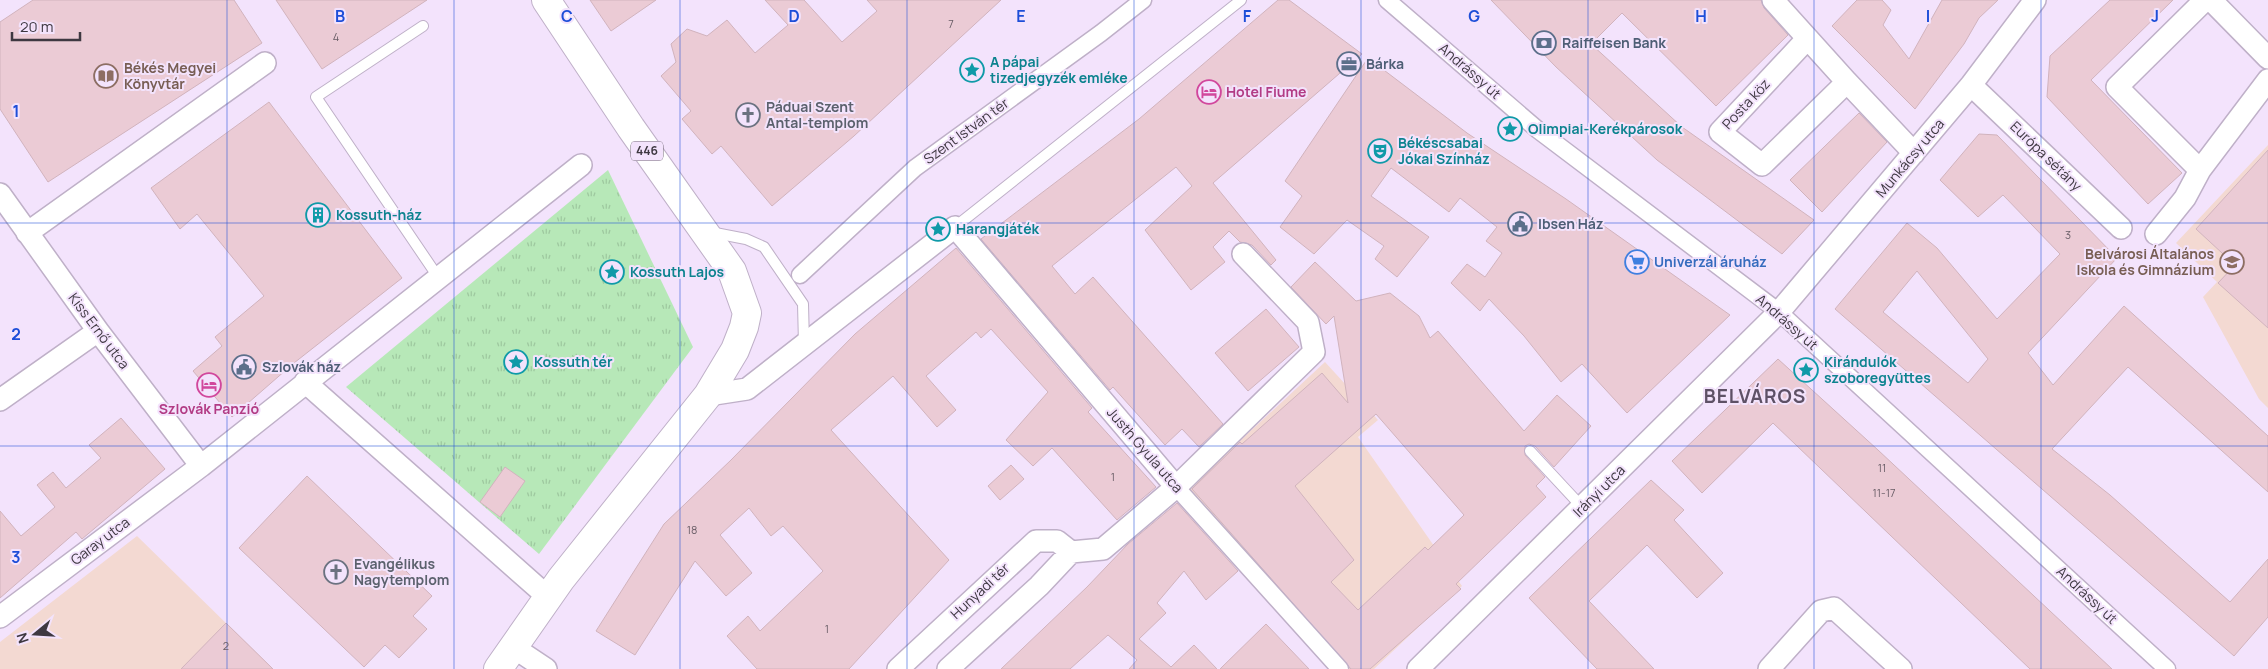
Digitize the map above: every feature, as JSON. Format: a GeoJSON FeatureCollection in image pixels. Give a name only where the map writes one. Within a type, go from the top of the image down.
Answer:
{"type":"FeatureCollection","features":[{"type":"Feature","properties":{"kind":"main road","name":"446"},"geometry":{"type":"LineString","coordinates":[[506,658],[548,597],[708,395],[735,350],[747,313],[732,271],[631,128],[546,0]]}},
{"type":"Feature","properties":{"kind":"street","name":"Szent István tér"},"geometry":{"type":"LineString","coordinates":[[800,275],[915,168],[1093,39],[1143,0]]}},
{"type":"Feature","properties":{"kind":"street","name":"Andrássy út"},"geometry":{"type":"LineString","coordinates":[[1387,0],[1538,130],[1779,312],[2167,669]]}},
{"type":"Feature","properties":{"kind":"street"},"geometry":{"type":"LineString","coordinates":[[1773,0],[1846,82],[1914,153]]}},
{"type":"Feature","properties":{"kind":"street","name":"Munkácsy utca"},"geometry":{"type":"LineString","coordinates":[[1779,312],[1971,85],[2035,0]]}},
{"type":"Feature","properties":{"kind":"street"},"geometry":{"type":"LineString","coordinates":[[2200,170],[2117,87],[2206,0]]}},
{"type":"Feature","properties":{"kind":"street"},"geometry":{"type":"LineString","coordinates":[[2211,0],[2268,58]]}},
{"type":"Feature","properties":{"kind":"street","name":"Posta köz"},"geometry":{"type":"LineString","coordinates":[[1807,39],[1720,132],[1762,165],[1846,82]]}},
{"type":"Feature","properties":{"kind":"street"},"geometry":{"type":"LineString","coordinates":[[28,233],[265,63]]}},
{"type":"Feature","properties":{"kind":"street"},"geometry":{"type":"LineString","coordinates":[[2156,234],[2185,198],[2200,170],[2268,80]]}},
{"type":"Feature","properties":{"kind":"street","name":"Európa sétány"},"geometry":{"type":"LineString","coordinates":[[1971,85],[2121,228]]}},
{"type":"Feature","properties":{"kind":"street"},"geometry":{"type":"LineString","coordinates":[[201,466],[581,165]]}},
{"type":"Feature","properties":{"kind":"street","name":"Kiss Ernő utca"},"geometry":{"type":"LineString","coordinates":[[0,194],[98,331],[201,466]]}},
{"type":"Feature","properties":{"kind":"street"},"geometry":{"type":"LineString","coordinates":[[708,395],[747,389],[955,227]]}},
{"type":"Feature","properties":{"kind":"street","name":"Justh Gyula utca"},"geometry":{"type":"LineString","coordinates":[[955,227],[1176,487],[1340,669]]}},
{"type":"Feature","properties":{"kind":"street"},"geometry":{"type":"LineString","coordinates":[[948,669],[1039,586],[1071,552],[1103,549],[1176,487],[1314,352],[1308,322],[1243,254]]}},
{"type":"Feature","properties":{"kind":"street","name":"Irányi utca"},"geometry":{"type":"LineString","coordinates":[[1418,669],[1779,312]]}},
{"type":"Feature","properties":{"kind":"street"},"geometry":{"type":"LineString","coordinates":[[0,400],[98,331]]}},
{"type":"Feature","properties":{"kind":"street"},"geometry":{"type":"LineString","coordinates":[[305,382],[548,597]]}},
{"type":"Feature","properties":{"kind":"street","name":"Garay utca"},"geometry":{"type":"LineString","coordinates":[[0,617],[201,466]]}},
{"type":"Feature","properties":{"kind":"street","name":"Hunyadi tér"},"geometry":{"type":"LineString","coordinates":[[898,669],[1036,541],[1058,541],[1071,552]]}},
{"type":"Feature","properties":{"kind":"street"},"geometry":{"type":"LineString","coordinates":[[1769,669],[1821,611],[1834,608],[1900,669]]}},
{"type":"Feature","properties":{"kind":"street"},"geometry":{"type":"LineString","coordinates":[[506,658],[546,669]]}},
{"type":"Feature","properties":{"kind":"lane"},"geometry":{"type":"LineString","coordinates":[[955,227],[1241,0]]}},
{"type":"Feature","properties":{"kind":"lane"},"geometry":{"type":"LineString","coordinates":[[423,26],[316,97],[438,278]]}},
{"type":"Feature","properties":{"kind":"lane"},"geometry":{"type":"LineString","coordinates":[[704,230],[746,239],[764,247],[803,304],[804,345]]}},
{"type":"Feature","properties":{"kind":"lane"},"geometry":{"type":"LineString","coordinates":[[1530,451],[1582,507]]}},
{"type":"Feature","properties":{"kind":"shaded area","name":"Belvárosi Általános Iskola és Gimnázium"},"geometry":{"type":"Polygon","coordinates":[[[2268,145],[2268,408],[2259,399],[2203,297],[2217,282],[2176,243],[2268,145]]]}},
{"type":"Feature","properties":{"kind":"shaded area"},"geometry":{"type":"Polygon","coordinates":[[[1325,362],[1378,420],[1358,437],[1462,586],[1374,669],[1348,669],[1189,488],[1325,362]]]}},
{"type":"Feature","properties":{"kind":"shaded area"},"geometry":{"type":"Polygon","coordinates":[[[137,536],[273,669],[0,669],[0,642],[137,536]]]}},
{"type":"Feature","properties":{"kind":"green space","name":"Kossuth tér"},"geometry":{"type":"Polygon","coordinates":[[[608,170],[693,347],[539,554],[346,387],[608,170]]]}},
{"type":"Feature","properties":{"kind":"building","name":"Békés Megyei Könyvtár"},"geometry":{"type":"Polygon","coordinates":[[[33,0],[234,0],[262,43],[48,182],[0,109],[0,22],[33,0]]]}},
{"type":"Feature","properties":{"kind":"building"},"geometry":{"type":"Polygon","coordinates":[[[276,0],[427,0],[322,69],[276,0]]]}},
{"type":"Feature","properties":{"kind":"building"},"geometry":{"type":"Polygon","coordinates":[[[590,0],[656,0],[611,31],[590,0]]]}},
{"type":"Feature","properties":{"kind":"building"},"geometry":{"type":"Polygon","coordinates":[[[765,0],[804,0],[842,42],[877,11],[867,0],[1001,0],[854,136],[772,206],[721,146],[712,154],[682,119],[691,111],[661,76],[676,62],[671,44],[687,29],[707,36],[727,20],[755,53],[788,25],[765,0]]]}},
{"type":"Feature","properties":{"kind":"building"},"geometry":{"type":"Polygon","coordinates":[[[1278,0],[1289,0],[1362,54],[1213,183],[1276,260],[1271,265],[1252,245],[1240,242],[1229,231],[1213,247],[1225,262],[1191,290],[1145,230],[1192,186],[1176,167],[1052,266],[1075,294],[1093,277],[1223,424],[1199,447],[1182,429],[1165,445],[1113,387],[1110,390],[981,239],[1139,119],[1278,0]]]}},
{"type":"Feature","properties":{"kind":"building"},"geometry":{"type":"Polygon","coordinates":[[[1491,0],[1761,0],[1764,8],[1788,35],[1716,106],[1622,13],[1591,44],[1682,127],[1814,220],[1782,254],[1657,160],[1556,67],[1491,0]]]}},
{"type":"Feature","properties":{"kind":"building"},"geometry":{"type":"Polygon","coordinates":[[[1857,0],[1882,0],[1891,10],[1883,25],[1909,59],[1942,0],[1998,0],[1979,18],[1964,44],[1915,109],[1832,26],[1857,0]]]}},
{"type":"Feature","properties":{"kind":"building"},"geometry":{"type":"Polygon","coordinates":[[[2110,0],[2173,0],[2091,80],[2182,173],[2148,204],[2047,97],[2050,56],[2110,0]]]}},
{"type":"Feature","properties":{"kind":"building"},"geometry":{"type":"Polygon","coordinates":[[[1368,58],[1467,133],[1566,199],[1730,315],[1627,413],[1582,364],[1561,382],[1524,336],[1489,299],[1480,311],[1451,283],[1467,264],[1485,277],[1502,253],[1486,241],[1497,227],[1460,198],[1449,212],[1391,168],[1371,196],[1429,237],[1397,277],[1375,259],[1384,246],[1347,220],[1314,254],[1280,227],[1302,196],[1285,181],[1368,58]]]}},
{"type":"Feature","properties":{"kind":"building"},"geometry":{"type":"Polygon","coordinates":[[[269,102],[402,278],[294,363],[232,417],[193,371],[222,346],[215,337],[264,296],[197,214],[180,229],[151,188],[269,102]]]}},
{"type":"Feature","properties":{"kind":"building"},"geometry":{"type":"Polygon","coordinates":[[[1859,113],[1887,142],[1822,212],[1790,180],[1859,113]]]}},
{"type":"Feature","properties":{"kind":"building"},"geometry":{"type":"Polygon","coordinates":[[[1979,134],[1997,135],[2117,258],[2028,353],[2053,385],[2124,306],[2268,436],[2268,492],[2128,367],[2052,449],[2110,495],[2230,602],[2268,559],[2268,617],[2234,656],[1835,309],[1907,223],[1937,248],[1997,319],[2060,254],[2003,195],[1978,217],[1940,180],[1979,134]],[[1917,271],[1883,312],[1968,383],[1988,359],[1917,271]]]}},
{"type":"Feature","properties":{"kind":"building"},"geometry":{"type":"Polygon","coordinates":[[[2268,150],[2268,328],[2218,283],[2235,265],[2196,229],[2268,150]]]}},
{"type":"Feature","properties":{"kind":"building"},"geometry":{"type":"Polygon","coordinates":[[[956,248],[1092,408],[1088,412],[1156,487],[1117,520],[1052,448],[1033,466],[1006,440],[1048,392],[991,329],[981,338],[976,332],[926,376],[956,410],[937,427],[893,376],[831,430],[949,560],[849,669],[757,669],[727,636],[748,616],[760,631],[823,571],[783,526],[771,536],[749,508],[720,535],[752,573],[726,596],[695,561],[635,655],[596,631],[664,524],[731,460],[855,334],[956,248]]]}},
{"type":"Feature","properties":{"kind":"building"},"geometry":{"type":"Polygon","coordinates":[[[1315,262],[1356,301],[1390,293],[1419,316],[1430,338],[1438,331],[1524,431],[1557,395],[1591,426],[1554,467],[1535,446],[1529,444],[1525,446],[1525,455],[1545,477],[1536,486],[1546,497],[1456,584],[1461,589],[1370,669],[1351,669],[1192,489],[1240,442],[1242,444],[1322,373],[1348,403],[1334,316],[1326,324],[1291,287],[1315,262]],[[1376,414],[1295,486],[1354,560],[1331,582],[1358,610],[1425,547],[1428,550],[1464,515],[1376,414]]]}},
{"type":"Feature","properties":{"kind":"building"},"geometry":{"type":"Polygon","coordinates":[[[1266,309],[1299,347],[1248,391],[1215,353],[1266,309]]]}},
{"type":"Feature","properties":{"kind":"building"},"geometry":{"type":"Polygon","coordinates":[[[1778,359],[2112,669],[2030,669],[1773,423],[1702,493],[1672,461],[1778,359]]]}},
{"type":"Feature","properties":{"kind":"building"},"geometry":{"type":"Polygon","coordinates":[[[121,418],[165,469],[82,539],[76,532],[0,598],[0,511],[21,536],[55,507],[37,485],[53,472],[66,488],[101,458],[89,445],[121,418]]]}},
{"type":"Feature","properties":{"kind":"building"},"geometry":{"type":"Polygon","coordinates":[[[1011,465],[1024,479],[1000,500],[988,486],[1011,465]]]}},
{"type":"Feature","properties":{"kind":"building"},"geometry":{"type":"Polygon","coordinates":[[[505,467],[525,481],[500,517],[480,502],[505,467]]]}},
{"type":"Feature","properties":{"kind":"building","name":"Evangélikus Nagytemplom"},"geometry":{"type":"Polygon","coordinates":[[[307,476],[432,596],[413,616],[427,629],[399,658],[385,645],[364,667],[239,548],[307,476]]]}},
{"type":"Feature","properties":{"kind":"building"},"geometry":{"type":"Polygon","coordinates":[[[1651,480],[1684,510],[1674,520],[1723,573],[1697,598],[1647,545],[1589,601],[1654,669],[1597,669],[1529,598],[1651,480]]]}},
{"type":"Feature","properties":{"kind":"building"},"geometry":{"type":"Polygon","coordinates":[[[1177,503],[1238,571],[1206,600],[1184,571],[1157,603],[1166,613],[1139,639],[1171,667],[1194,645],[1217,669],[1129,669],[1137,660],[1108,635],[1070,669],[1001,669],[1087,587],[1128,544],[1177,503]]]}},
{"type":"Feature","properties":{"kind":"building"},"geometry":{"type":"Polygon","coordinates":[[[226,623],[273,669],[181,669],[226,623]]]}},
{"type":"Feature","properties":{"kind":"building"},"geometry":{"type":"Polygon","coordinates":[[[1266,624],[1309,669],[1220,669],[1266,624]]]}},
{"type":"Feature","properties":{"kind":"place","name":"Raiffeisen Bank"},"geometry":{"type":"Point","coordinates":[1544,43]}},
{"type":"Feature","properties":{"kind":"place","name":"Bárka"},"geometry":{"type":"Point","coordinates":[1349,64]}},
{"type":"Feature","properties":{"kind":"place","name":"A pápai tizedjegyzék emléke"},"geometry":{"type":"Point","coordinates":[972,70]}},
{"type":"Feature","properties":{"kind":"place","name":"Békés Megyei Könyvtár"},"geometry":{"type":"Point","coordinates":[106,76]}},
{"type":"Feature","properties":{"kind":"place","name":"Hotel Fiume"},"geometry":{"type":"Point","coordinates":[1209,92]}},
{"type":"Feature","properties":{"kind":"place","name":"Páduai Szent Antal-templom"},"geometry":{"type":"Point","coordinates":[748,115]}},
{"type":"Feature","properties":{"kind":"place","name":"Olimpiai-Kerékpárosok"},"geometry":{"type":"Point","coordinates":[1510,129]}},
{"type":"Feature","properties":{"kind":"place","name":"Békéscsabai Jókai Színház"},"geometry":{"type":"Point","coordinates":[1380,151]}},
{"type":"Feature","properties":{"kind":"place","name":"Kossuth-ház"},"geometry":{"type":"Point","coordinates":[318,215]}},
{"type":"Feature","properties":{"kind":"place","name":"Ibsen Ház"},"geometry":{"type":"Point","coordinates":[1520,224]}},
{"type":"Feature","properties":{"kind":"place","name":"Harangjáték"},"geometry":{"type":"Point","coordinates":[938,229]}},
{"type":"Feature","properties":{"kind":"place","name":"Univerzál áruház"},"geometry":{"type":"Point","coordinates":[1637,262]}},
{"type":"Feature","properties":{"kind":"place","name":"Belvárosi Általános Iskola és Gimnázium"},"geometry":{"type":"Point","coordinates":[2232,262]}},
{"type":"Feature","properties":{"kind":"place","name":"Kossuth Lajos"},"geometry":{"type":"Point","coordinates":[612,272]}},
{"type":"Feature","properties":{"kind":"place","name":"Kossuth tér"},"geometry":{"type":"Point","coordinates":[516,362]}},
{"type":"Feature","properties":{"kind":"place","name":"Szlovák ház"},"geometry":{"type":"Point","coordinates":[244,367]}},
{"type":"Feature","properties":{"kind":"place","name":"Kirándulók szoboregyüttes"},"geometry":{"type":"Point","coordinates":[1806,370]}},
{"type":"Feature","properties":{"kind":"place","name":"Szlovák Panzió"},"geometry":{"type":"Point","coordinates":[209,385]}},
{"type":"Feature","properties":{"kind":"place","name":"Evangélikus Nagytemplom"},"geometry":{"type":"Point","coordinates":[336,572]}},
{"type":"Feature","properties":{"kind":"district","name":"BELVÁROS"},"geometry":{"type":"Point","coordinates":[1755,396]}}]}
